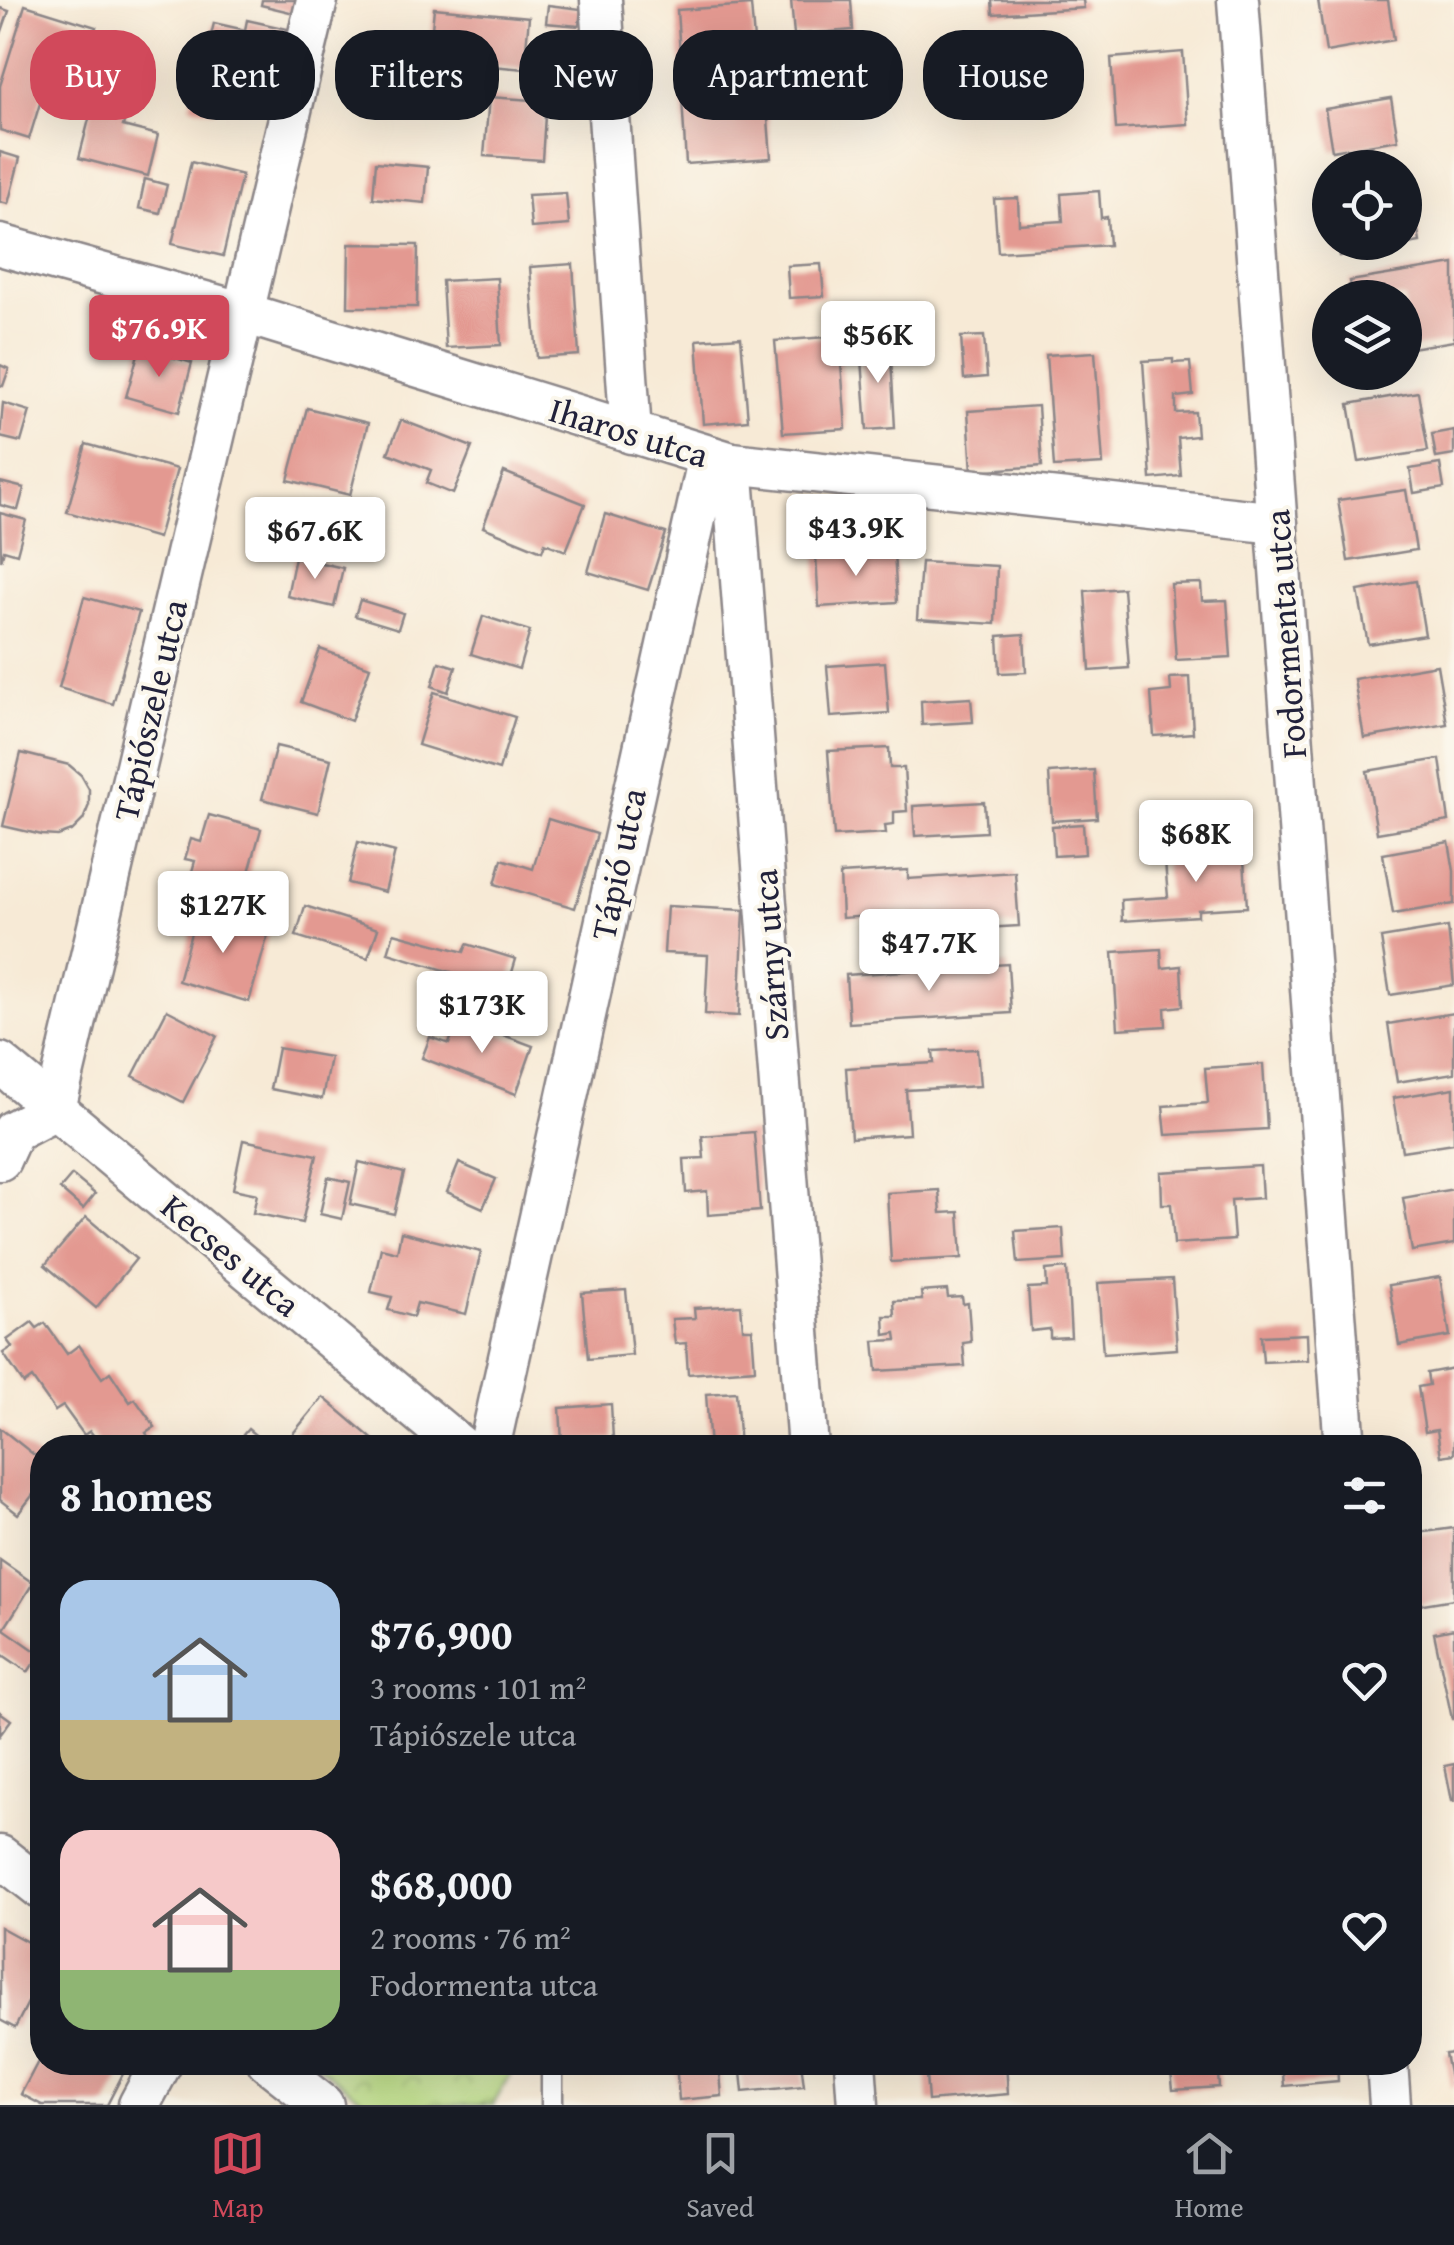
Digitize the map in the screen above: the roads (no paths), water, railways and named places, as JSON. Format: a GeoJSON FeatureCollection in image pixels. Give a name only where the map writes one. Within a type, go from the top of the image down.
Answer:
{"type":"FeatureCollection","features":[{"type":"Feature","properties":{"kind":"street","name":"Tápiószele utca"},"geometry":{"type":"LineString","coordinates":[[54,1109],[317,0]]}},
{"type":"Feature","properties":{"kind":"street"},"geometry":{"type":"LineString","coordinates":[[601,0],[631,433]]}},
{"type":"Feature","properties":{"kind":"street","name":"Fodormenta utca"},"geometry":{"type":"LineString","coordinates":[[1238,0],[1343,1435]]}},
{"type":"Feature","properties":{"kind":"street","name":"Iharos utca"},"geometry":{"type":"LineString","coordinates":[[0,245],[244,313],[721,459],[1277,523]]}},
{"type":"Feature","properties":{"kind":"street","name":"Tápió utca"},"geometry":{"type":"LineString","coordinates":[[492,1435],[721,459]]}},
{"type":"Feature","properties":{"kind":"street","name":"Szárny utca"},"geometry":{"type":"LineString","coordinates":[[721,459],[807,1435]]}},
{"type":"Feature","properties":{"kind":"street","name":"Kecses utca"},"geometry":{"type":"LineString","coordinates":[[0,1063],[437,1435]]}},
{"type":"Feature","properties":{"kind":"street"},"geometry":{"type":"LineString","coordinates":[[0,1160],[13,1131],[54,1109]]}},
{"type":"Feature","properties":{"kind":"street"},"geometry":{"type":"LineString","coordinates":[[0,1856],[30,1879]]}},
{"type":"Feature","properties":{"kind":"street"},"geometry":{"type":"LineString","coordinates":[[139,2105],[155,2075]]}},
{"type":"Feature","properties":{"kind":"street"},"geometry":{"type":"LineString","coordinates":[[285,2075],[323,2105]]}},
{"type":"Feature","properties":{"kind":"street"},"geometry":{"type":"LineString","coordinates":[[856,2075],[858,2105]]}},
{"type":"Feature","properties":{"kind":"street"},"geometry":{"type":"LineString","coordinates":[[1388,2075],[1390,2105]]}},
{"type":"Feature","properties":{"kind":"lane"},"geometry":{"type":"LineString","coordinates":[[552,2075],[552,2105]]}}]}
